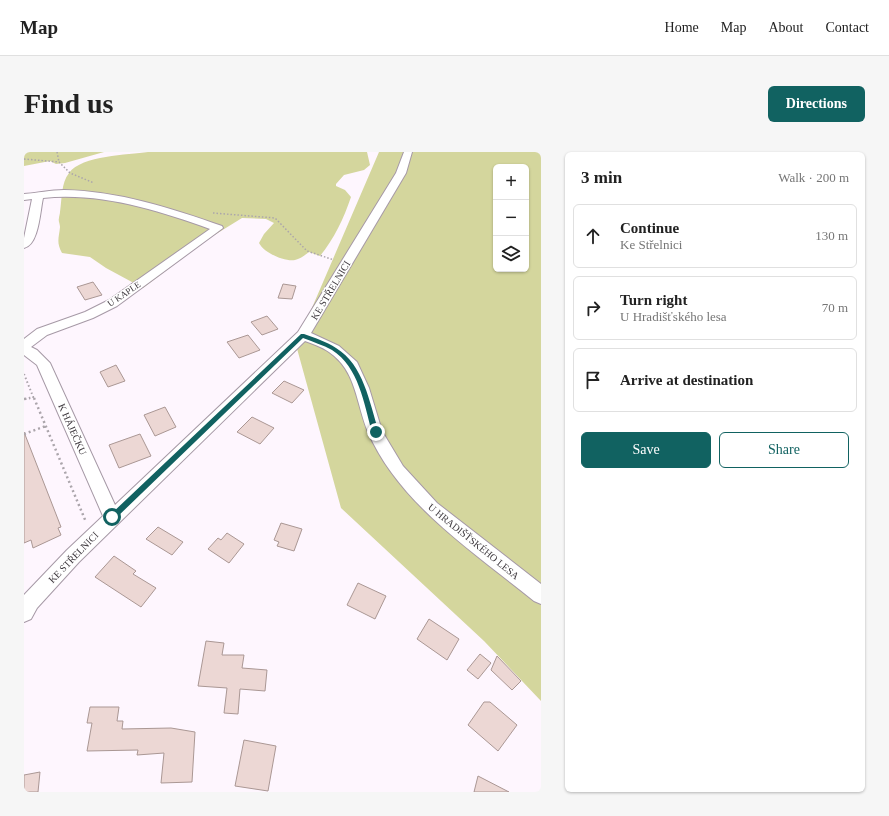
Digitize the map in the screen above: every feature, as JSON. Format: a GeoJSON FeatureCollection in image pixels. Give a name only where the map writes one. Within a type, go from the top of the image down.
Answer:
{"type":"FeatureCollection","features":[{"type":"Feature","properties":{"kind":"street","name":"KE STŘELNICI"},"geometry":{"type":"LineString","coordinates":[[24,613],[30,602],[112,517],[303,335],[400,173],[408,152]]}},
{"type":"Feature","properties":{"kind":"street","name":"U KAPLE"},"geometry":{"type":"LineString","coordinates":[[24,346],[42,332],[113,303],[218,228],[174,212],[121,199],[63,193],[38,196]]}},
{"type":"Feature","properties":{"kind":"street"},"geometry":{"type":"LineString","coordinates":[[24,197],[38,196],[29,240],[24,245]]}},
{"type":"Feature","properties":{"kind":"street","name":"U HRADIŠŤSKÉHO LESA"},"geometry":{"type":"LineString","coordinates":[[303,335],[334,349],[352,365],[362,388],[376,432],[397,470],[431,508],[541,595]]}},
{"type":"Feature","properties":{"kind":"street","name":"K HÁJEČKU"},"geometry":{"type":"LineString","coordinates":[[24,349],[32,353],[43,363],[112,517]]}},
{"type":"Feature","properties":{"kind":"path"},"geometry":{"type":"LineString","coordinates":[[57,152],[59,162]]}},
{"type":"Feature","properties":{"kind":"path"},"geometry":{"type":"LineString","coordinates":[[24,374],[88,525]]}},
{"type":"Feature","properties":{"kind":"path"},"geometry":{"type":"LineString","coordinates":[[24,399],[34,397]]}},
{"type":"Feature","properties":{"kind":"path"},"geometry":{"type":"LineString","coordinates":[[24,434],[46,426]]}},
{"type":"Feature","properties":{"kind":"green space"},"geometry":{"type":"Polygon","coordinates":[[[24,152],[104,152],[65,163],[56,164],[50,161],[24,166],[24,152]]]}},
{"type":"Feature","properties":{"kind":"green space"},"geometry":{"type":"Polygon","coordinates":[[[148,152],[367,152],[370,165],[364,170],[344,175],[336,184],[336,186],[345,190],[351,197],[338,228],[330,243],[320,256],[309,252],[299,259],[286,260],[275,256],[265,250],[259,243],[264,234],[274,223],[266,219],[242,218],[208,239],[143,288],[106,268],[90,257],[62,253],[58,243],[62,191],[64,181],[69,173],[75,167],[94,159],[148,152]]]}},
{"type":"Feature","properties":{"kind":"green space"},"geometry":{"type":"Polygon","coordinates":[[[379,152],[541,152],[541,701],[484,641],[341,508],[296,345],[379,152]]]}},
{"type":"Feature","properties":{"kind":"building"},"geometry":{"type":"Polygon","coordinates":[[[93,282],[102,295],[85,300],[77,287],[93,282]]]}},
{"type":"Feature","properties":{"kind":"building"},"geometry":{"type":"Polygon","coordinates":[[[283,284],[296,286],[292,299],[278,298],[283,284]]]}},
{"type":"Feature","properties":{"kind":"building"},"geometry":{"type":"Polygon","coordinates":[[[267,316],[278,329],[262,335],[251,322],[267,316]]]}},
{"type":"Feature","properties":{"kind":"building"},"geometry":{"type":"Polygon","coordinates":[[[248,335],[260,350],[239,358],[227,342],[248,335]]]}},
{"type":"Feature","properties":{"kind":"building"},"geometry":{"type":"Polygon","coordinates":[[[116,365],[125,381],[108,387],[100,372],[116,365]]]}},
{"type":"Feature","properties":{"kind":"building"},"geometry":{"type":"Polygon","coordinates":[[[284,381],[304,390],[292,403],[272,393],[284,381]]]}},
{"type":"Feature","properties":{"kind":"building"},"geometry":{"type":"Polygon","coordinates":[[[165,407],[176,427],[155,436],[144,415],[165,407]]]}},
{"type":"Feature","properties":{"kind":"building"},"geometry":{"type":"Polygon","coordinates":[[[252,417],[274,428],[260,444],[237,432],[252,417]]]}},
{"type":"Feature","properties":{"kind":"building"},"geometry":{"type":"Polygon","coordinates":[[[24,432],[61,527],[58,528],[61,535],[33,548],[31,540],[24,543],[24,432]]]}},
{"type":"Feature","properties":{"kind":"building"},"geometry":{"type":"Polygon","coordinates":[[[140,434],[151,456],[119,468],[109,445],[140,434]]]}},
{"type":"Feature","properties":{"kind":"building"},"geometry":{"type":"Polygon","coordinates":[[[281,523],[302,529],[294,551],[277,546],[279,542],[274,540],[281,523]]]}},
{"type":"Feature","properties":{"kind":"building"},"geometry":{"type":"Polygon","coordinates":[[[158,527],[183,542],[172,555],[146,539],[158,527]]]}},
{"type":"Feature","properties":{"kind":"building"},"geometry":{"type":"Polygon","coordinates":[[[227,533],[244,544],[229,563],[208,549],[218,538],[221,540],[227,533]]]}},
{"type":"Feature","properties":{"kind":"building"},"geometry":{"type":"Polygon","coordinates":[[[114,556],[136,571],[133,574],[156,588],[141,607],[95,577],[114,556]]]}},
{"type":"Feature","properties":{"kind":"building"},"geometry":{"type":"Polygon","coordinates":[[[358,583],[386,596],[375,619],[347,605],[358,583]]]}},
{"type":"Feature","properties":{"kind":"building"},"geometry":{"type":"Polygon","coordinates":[[[429,619],[459,639],[447,660],[417,639],[429,619]]]}},
{"type":"Feature","properties":{"kind":"building"},"geometry":{"type":"Polygon","coordinates":[[[206,641],[224,643],[222,655],[244,655],[242,668],[267,670],[265,691],[240,689],[238,714],[224,713],[227,688],[198,686],[206,641]]]}},
{"type":"Feature","properties":{"kind":"building"},"geometry":{"type":"Polygon","coordinates":[[[480,654],[491,663],[478,679],[467,670],[480,654]]]}},
{"type":"Feature","properties":{"kind":"building"},"geometry":{"type":"Polygon","coordinates":[[[497,656],[521,681],[512,690],[491,670],[497,656]]]}},
{"type":"Feature","properties":{"kind":"building"},"geometry":{"type":"Polygon","coordinates":[[[484,702],[490,702],[517,725],[498,751],[468,725],[484,702]]]}},
{"type":"Feature","properties":{"kind":"building"},"geometry":{"type":"Polygon","coordinates":[[[90,707],[119,707],[117,721],[123,721],[122,729],[171,728],[195,732],[192,782],[161,783],[164,753],[137,755],[138,750],[87,751],[92,723],[87,723],[90,707]]]}},
{"type":"Feature","properties":{"kind":"building"},"geometry":{"type":"Polygon","coordinates":[[[244,740],[276,746],[268,791],[235,786],[244,740]]]}},
{"type":"Feature","properties":{"kind":"building"},"geometry":{"type":"Polygon","coordinates":[[[40,772],[38,792],[24,792],[24,775],[40,772]]]}},
{"type":"Feature","properties":{"kind":"building"},"geometry":{"type":"Polygon","coordinates":[[[478,776],[509,792],[474,792],[478,776]]]}},
{"type":"Feature","properties":{"kind":"route"},"geometry":{"type":"LineString","coordinates":[[112,517],[303,335],[334,349],[352,365],[362,388],[376,432]]}}]}
